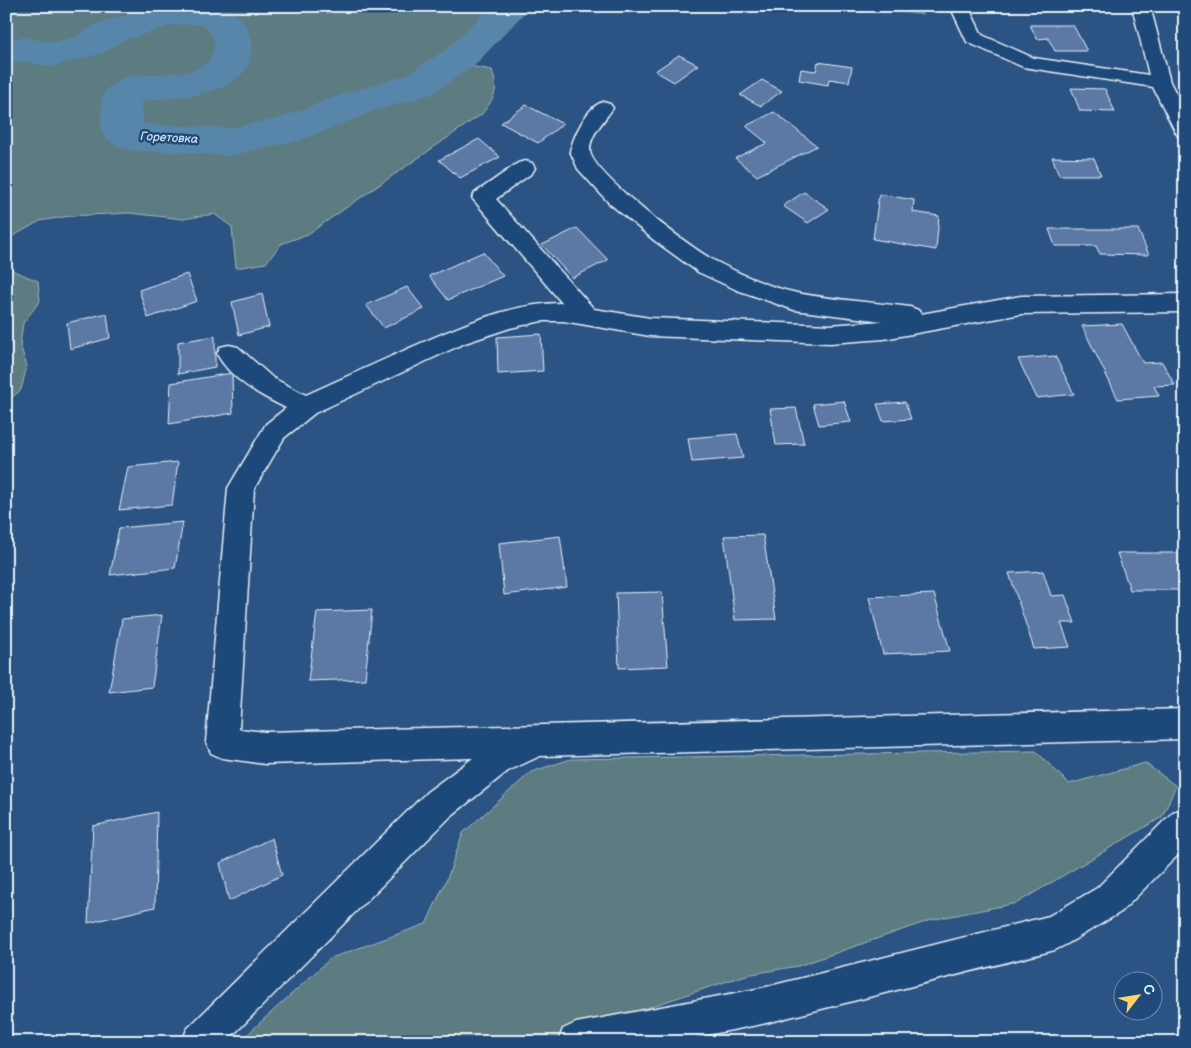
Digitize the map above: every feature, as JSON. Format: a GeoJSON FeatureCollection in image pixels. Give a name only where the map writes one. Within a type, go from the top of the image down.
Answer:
{"type":"FeatureCollection","features":[{"type":"Feature","properties":{"kind":"street"},"geometry":{"type":"LineString","coordinates":[[959,6],[974,38],[1030,63],[1160,82]]}},
{"type":"Feature","properties":{"kind":"street"},"geometry":{"type":"LineString","coordinates":[[1140,6],[1160,82],[1185,131]]}},
{"type":"Feature","properties":{"kind":"street"},"geometry":{"type":"LineString","coordinates":[[603,108],[584,136],[580,151],[585,164],[617,198],[663,236],[706,266],[745,284],[794,301],[939,320]]}},
{"type":"Feature","properties":{"kind":"street"},"geometry":{"type":"LineString","coordinates":[[524,168],[483,198],[588,317]]}},
{"type":"Feature","properties":{"kind":"street"},"geometry":{"type":"LineString","coordinates":[[1185,303],[1021,306],[884,330],[830,334],[650,327],[563,312],[542,312],[508,320],[457,337],[306,406],[275,432],[241,488],[222,742],[265,748],[1185,724]]}},
{"type":"Feature","properties":{"kind":"street"},"geometry":{"type":"LineString","coordinates":[[229,354],[246,373],[277,394],[306,406]]}},
{"type":"Feature","properties":{"kind":"street"},"geometry":{"type":"LineString","coordinates":[[200,1042],[439,804],[496,760],[544,740]]}},
{"type":"Feature","properties":{"kind":"street"},"geometry":{"type":"LineString","coordinates":[[576,1042],[762,1006],[1055,932],[1109,900],[1185,824]]}},
{"type":"Feature","properties":{"kind":"green space"},"geometry":{"type":"Polygon","coordinates":[[[6,6],[526,6],[469,66],[492,70],[494,77],[495,89],[493,98],[482,114],[308,234],[281,244],[266,263],[236,268],[232,227],[214,214],[183,219],[129,213],[70,216],[40,221],[13,236],[6,247],[6,6]]]}},
{"type":"Feature","properties":{"kind":"green space"},"geometry":{"type":"Polygon","coordinates":[[[6,262],[14,271],[38,281],[40,301],[23,323],[20,345],[27,366],[21,390],[6,402],[6,262]]]}},
{"type":"Feature","properties":{"kind":"green space"},"geometry":{"type":"Polygon","coordinates":[[[1036,751],[1069,784],[1145,763],[1176,786],[1162,817],[1017,903],[931,920],[798,966],[746,975],[544,1042],[239,1042],[331,958],[426,924],[447,879],[463,833],[531,772],[571,759],[1036,751]]]}},
{"type":"Feature","properties":{"kind":"building"},"geometry":{"type":"Polygon","coordinates":[[[899,6],[922,6],[922,14],[899,12],[899,6]]]}},
{"type":"Feature","properties":{"kind":"building"},"geometry":{"type":"Polygon","coordinates":[[[1030,25],[1073,25],[1087,51],[1055,51],[1048,38],[1037,39],[1030,25]]]}},
{"type":"Feature","properties":{"kind":"building"},"geometry":{"type":"Polygon","coordinates":[[[679,55],[698,65],[674,82],[655,71],[679,55]]]}},
{"type":"Feature","properties":{"kind":"building"},"geometry":{"type":"Polygon","coordinates":[[[818,62],[852,67],[849,82],[829,79],[828,85],[799,80],[801,69],[816,71],[818,62]]]}},
{"type":"Feature","properties":{"kind":"building"},"geometry":{"type":"Polygon","coordinates":[[[762,80],[782,91],[761,106],[740,95],[762,80]]]}},
{"type":"Feature","properties":{"kind":"building"},"geometry":{"type":"Polygon","coordinates":[[[1071,88],[1105,89],[1115,112],[1080,111],[1071,88]]]}},
{"type":"Feature","properties":{"kind":"building"},"geometry":{"type":"Polygon","coordinates":[[[526,105],[563,124],[538,143],[501,123],[526,105]]]}},
{"type":"Feature","properties":{"kind":"building"},"geometry":{"type":"Polygon","coordinates":[[[774,112],[817,146],[757,176],[735,158],[767,143],[746,126],[774,112]]]}},
{"type":"Feature","properties":{"kind":"building"},"geometry":{"type":"Polygon","coordinates":[[[479,139],[500,157],[460,178],[439,160],[479,139]]]}},
{"type":"Feature","properties":{"kind":"building"},"geometry":{"type":"Polygon","coordinates":[[[1052,157],[1094,158],[1101,175],[1059,175],[1052,157]]]}},
{"type":"Feature","properties":{"kind":"building"},"geometry":{"type":"Polygon","coordinates":[[[804,192],[829,209],[808,223],[783,206],[804,192]]]}},
{"type":"Feature","properties":{"kind":"building"},"geometry":{"type":"Polygon","coordinates":[[[879,194],[914,200],[913,212],[939,216],[936,250],[873,239],[879,194]]]}},
{"type":"Feature","properties":{"kind":"building"},"geometry":{"type":"Polygon","coordinates":[[[577,228],[608,260],[572,278],[542,245],[577,228]]]}},
{"type":"Feature","properties":{"kind":"building"},"geometry":{"type":"Polygon","coordinates":[[[1049,229],[1138,229],[1149,255],[1100,254],[1096,246],[1055,246],[1049,229]]]}},
{"type":"Feature","properties":{"kind":"building"},"geometry":{"type":"Polygon","coordinates":[[[483,252],[503,276],[448,300],[429,276],[483,252]]]}},
{"type":"Feature","properties":{"kind":"building"},"geometry":{"type":"Polygon","coordinates":[[[187,274],[197,301],[148,318],[139,290],[187,274]]]}},
{"type":"Feature","properties":{"kind":"building"},"geometry":{"type":"Polygon","coordinates":[[[407,287],[424,309],[384,328],[366,305],[407,287]]]}},
{"type":"Feature","properties":{"kind":"building"},"geometry":{"type":"Polygon","coordinates":[[[262,294],[269,327],[239,335],[232,302],[262,294]]]}},
{"type":"Feature","properties":{"kind":"building"},"geometry":{"type":"Polygon","coordinates":[[[107,313],[110,338],[70,349],[67,323],[107,313]]]}},
{"type":"Feature","properties":{"kind":"building"},"geometry":{"type":"Polygon","coordinates":[[[1122,324],[1143,363],[1162,362],[1175,385],[1154,386],[1159,396],[1118,399],[1082,326],[1122,324]]]}},
{"type":"Feature","properties":{"kind":"building"},"geometry":{"type":"Polygon","coordinates":[[[541,334],[543,371],[498,374],[497,337],[541,334]]]}},
{"type":"Feature","properties":{"kind":"building"},"geometry":{"type":"Polygon","coordinates":[[[215,336],[215,367],[178,374],[178,342],[215,336]]]}},
{"type":"Feature","properties":{"kind":"building"},"geometry":{"type":"Polygon","coordinates":[[[1055,356],[1074,394],[1037,398],[1018,359],[1055,356]]]}},
{"type":"Feature","properties":{"kind":"building"},"geometry":{"type":"Polygon","coordinates":[[[232,373],[233,413],[169,424],[171,383],[232,373]]]}},
{"type":"Feature","properties":{"kind":"building"},"geometry":{"type":"Polygon","coordinates":[[[844,401],[851,422],[819,425],[813,404],[844,401]]]}},
{"type":"Feature","properties":{"kind":"building"},"geometry":{"type":"Polygon","coordinates":[[[905,402],[911,419],[883,421],[877,404],[905,402]]]}},
{"type":"Feature","properties":{"kind":"building"},"geometry":{"type":"Polygon","coordinates":[[[796,408],[804,444],[776,445],[770,409],[796,408]]]}},
{"type":"Feature","properties":{"kind":"building"},"geometry":{"type":"Polygon","coordinates":[[[737,434],[743,458],[692,462],[688,438],[737,434]]]}},
{"type":"Feature","properties":{"kind":"building"},"geometry":{"type":"Polygon","coordinates":[[[178,462],[172,505],[119,510],[128,467],[178,462]]]}},
{"type":"Feature","properties":{"kind":"building"},"geometry":{"type":"Polygon","coordinates":[[[183,522],[175,568],[110,575],[119,528],[183,522]]]}},
{"type":"Feature","properties":{"kind":"building"},"geometry":{"type":"Polygon","coordinates":[[[763,535],[776,619],[735,620],[724,536],[763,535]]]}},
{"type":"Feature","properties":{"kind":"building"},"geometry":{"type":"Polygon","coordinates":[[[560,536],[567,587],[504,595],[499,543],[560,536]]]}},
{"type":"Feature","properties":{"kind":"building"},"geometry":{"type":"Polygon","coordinates":[[[1117,553],[1185,553],[1185,590],[1130,590],[1117,553]]]}},
{"type":"Feature","properties":{"kind":"building"},"geometry":{"type":"Polygon","coordinates":[[[1043,571],[1051,596],[1065,595],[1075,623],[1061,623],[1070,647],[1034,649],[1009,573],[1043,571]]]}},
{"type":"Feature","properties":{"kind":"building"},"geometry":{"type":"Polygon","coordinates":[[[662,592],[668,666],[619,668],[616,593],[662,592]]]}},
{"type":"Feature","properties":{"kind":"building"},"geometry":{"type":"Polygon","coordinates":[[[934,594],[950,651],[883,654],[869,597],[934,594]]]}},
{"type":"Feature","properties":{"kind":"building"},"geometry":{"type":"Polygon","coordinates":[[[372,610],[365,679],[308,681],[317,612],[372,610]]]}},
{"type":"Feature","properties":{"kind":"building"},"geometry":{"type":"Polygon","coordinates":[[[162,615],[152,687],[109,692],[122,619],[162,615]]]}},
{"type":"Feature","properties":{"kind":"building"},"geometry":{"type":"Polygon","coordinates":[[[157,812],[155,907],[88,923],[93,826],[157,812]]]}},
{"type":"Feature","properties":{"kind":"building"},"geometry":{"type":"Polygon","coordinates":[[[272,838],[282,875],[229,901],[220,863],[272,838]]]}},
{"type":"Feature","properties":{"kind":"waterway","name":"Горетовка"},"geometry":{"type":"LineString","coordinates":[[6,53],[25,49],[51,55],[89,45],[110,32],[172,14],[209,13],[227,26],[234,45],[228,66],[212,77],[192,84],[134,88],[122,97],[122,130],[134,137],[182,138],[228,142],[286,131],[360,102],[418,85],[461,57],[513,6]]}}]}
